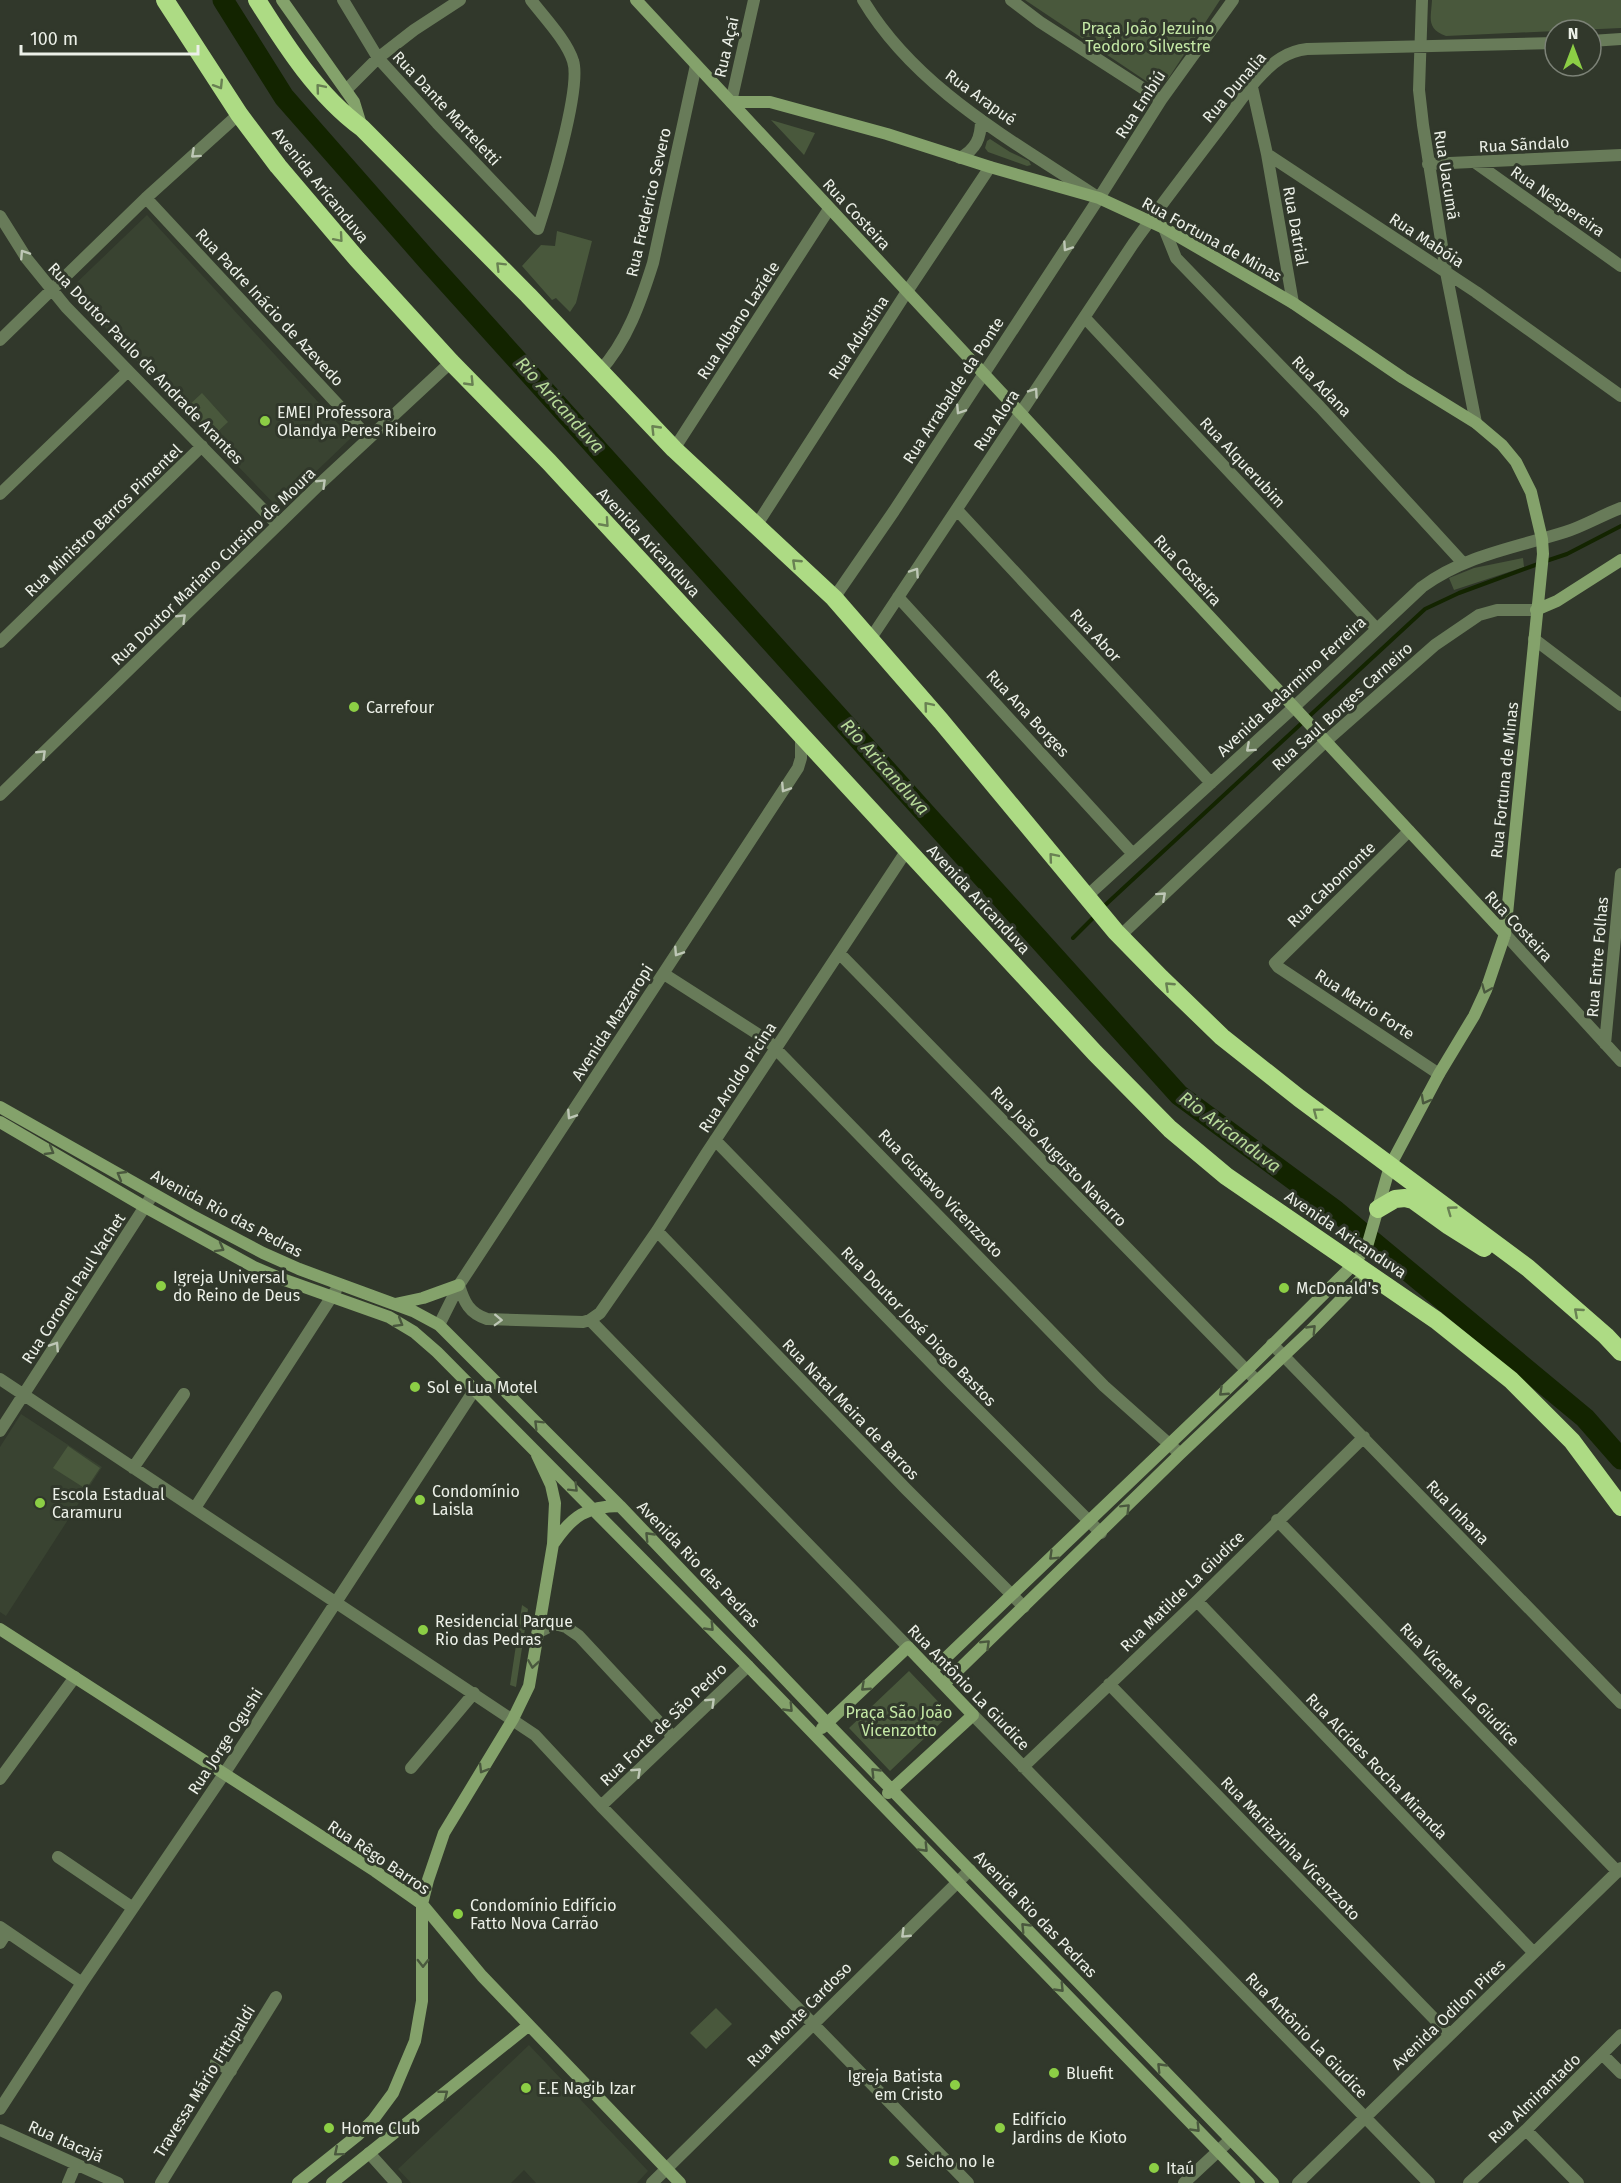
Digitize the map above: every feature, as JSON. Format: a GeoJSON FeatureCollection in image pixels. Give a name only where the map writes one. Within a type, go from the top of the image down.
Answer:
{"type":"FeatureCollection","features":[{"type":"Feature","properties":{"kind":"highway","name":"Avenida Aricanduva"},"geometry":{"type":"LineString","coordinates":[[165,0],[239,114],[308,202],[451,362],[549,462],[1095,1053],[1170,1129],[1226,1176],[1362,1267],[1436,1320],[1511,1380],[1572,1441],[1621,1507]]}},
{"type":"Feature","properties":{"kind":"highway"},"geometry":{"type":"LineString","coordinates":[[257,0],[316,83],[338,108],[362,128],[528,295],[674,448],[834,598],[871,638],[1118,934],[1222,1037],[1299,1098],[1515,1257],[1606,1336],[1621,1352]]}},
{"type":"Feature","properties":{"kind":"highway"},"geometry":{"type":"LineString","coordinates":[[1378,1209],[1395,1199],[1413,1200],[1485,1249],[1515,1257]]}},
{"type":"Feature","properties":{"kind":"street"},"geometry":{"type":"LineString","coordinates":[[282,0],[346,90],[358,112],[362,128]]}},
{"type":"Feature","properties":{"kind":"street","name":"Rua Dante Marteletti"},"geometry":{"type":"LineString","coordinates":[[343,0],[378,58],[538,228],[555,173],[566,124],[574,64],[569,51],[531,0]]}},
{"type":"Feature","properties":{"kind":"street"},"geometry":{"type":"LineString","coordinates":[[346,90],[378,58],[414,30],[460,0]]}},
{"type":"Feature","properties":{"kind":"street"},"geometry":{"type":"LineString","coordinates":[[636,0],[731,102]]}},
{"type":"Feature","properties":{"kind":"street","name":"Rua Açaí"},"geometry":{"type":"LineString","coordinates":[[731,102],[754,0]]}},
{"type":"Feature","properties":{"kind":"street","name":"Rua Arapué"},"geometry":{"type":"LineString","coordinates":[[863,0],[876,22],[923,75],[981,120],[1100,198]]}},
{"type":"Feature","properties":{"kind":"street"},"geometry":{"type":"LineString","coordinates":[[1011,0],[1040,22],[1161,100]]}},
{"type":"Feature","properties":{"kind":"street","name":"Rua Embiú"},"geometry":{"type":"LineString","coordinates":[[1100,198],[1161,100],[1233,0]]}},
{"type":"Feature","properties":{"kind":"street","name":"Rua Uacumã"},"geometry":{"type":"LineString","coordinates":[[1422,0],[1419,90],[1428,164],[1446,272],[1476,423]]}},
{"type":"Feature","properties":{"kind":"street"},"geometry":{"type":"LineString","coordinates":[[1603,40],[1621,39]]}},
{"type":"Feature","properties":{"kind":"street","name":"Rua Dunalia"},"geometry":{"type":"LineString","coordinates":[[1150,221],[1251,87],[1281,58],[1296,51],[1543,43]]}},
{"type":"Feature","properties":{"kind":"street","name":"Rua Frederico Severo"},"geometry":{"type":"LineString","coordinates":[[599,372],[612,359],[645,287],[657,243],[696,65]]}},
{"type":"Feature","properties":{"kind":"street"},"geometry":{"type":"LineString","coordinates":[[1251,87],[1267,154]]}},
{"type":"Feature","properties":{"kind":"street","name":"Rua Fortuna de Minas"},"geometry":{"type":"LineString","coordinates":[[731,102],[770,102],[887,134],[960,158],[1100,198],[1164,228],[1293,303],[1403,378],[1476,423],[1502,445],[1516,462],[1531,492],[1542,539],[1543,554],[1504,934],[1486,990],[1474,1016],[1439,1074],[1390,1166],[1362,1267]]}},
{"type":"Feature","properties":{"kind":"street","name":"Rua Costeira"},"geometry":{"type":"LineString","coordinates":[[731,102],[1621,1061]]}},
{"type":"Feature","properties":{"kind":"street"},"geometry":{"type":"LineString","coordinates":[[0,340],[146,198],[239,114]]}},
{"type":"Feature","properties":{"kind":"street"},"geometry":{"type":"LineString","coordinates":[[960,158],[968,154],[977,143],[981,134],[981,120]]}},
{"type":"Feature","properties":{"kind":"street","name":"Rua Mabóia"},"geometry":{"type":"LineString","coordinates":[[1267,154],[1446,272],[1621,396]]}},
{"type":"Feature","properties":{"kind":"street","name":"Rua Datrial"},"geometry":{"type":"LineString","coordinates":[[1267,154],[1293,303]]}},
{"type":"Feature","properties":{"kind":"street","name":"Rua Sãndalo"},"geometry":{"type":"LineString","coordinates":[[1428,164],[1621,155]]}},
{"type":"Feature","properties":{"kind":"street","name":"Rua Nespereira"},"geometry":{"type":"LineString","coordinates":[[1476,163],[1621,266]]}},
{"type":"Feature","properties":{"kind":"street","name":"Rua Adustina"},"geometry":{"type":"LineString","coordinates":[[756,526],[990,167]]}},
{"type":"Feature","properties":{"kind":"street","name":"Rua Padre Inácio de Azevedo"},"geometry":{"type":"LineString","coordinates":[[146,198],[369,438]]}},
{"type":"Feature","properties":{"kind":"street","name":"Rua Arrabalde da Ponte"},"geometry":{"type":"LineString","coordinates":[[834,598],[1100,198]]}},
{"type":"Feature","properties":{"kind":"street","name":"Rua Albano Lazíele"},"geometry":{"type":"LineString","coordinates":[[674,448],[829,209]]}},
{"type":"Feature","properties":{"kind":"street","name":"Rua Doutor Paulo de Andrade Arantes"},"geometry":{"type":"LineString","coordinates":[[0,216],[27,259],[51,290],[278,525]]}},
{"type":"Feature","properties":{"kind":"street","name":"Rua Alora"},"geometry":{"type":"LineString","coordinates":[[871,638],[1019,413],[1150,221]]}},
{"type":"Feature","properties":{"kind":"street","name":"Rua Adana"},"geometry":{"type":"LineString","coordinates":[[1164,228],[1176,258],[1320,407],[1463,563]]}},
{"type":"Feature","properties":{"kind":"street","name":"Rua Alquerubim"},"geometry":{"type":"LineString","coordinates":[[1085,318],[1376,628]]}},
{"type":"Feature","properties":{"kind":"street","name":"Rua Doutor Mariano Cursino de Moura"},"geometry":{"type":"LineString","coordinates":[[0,795],[278,525],[451,362]]}},
{"type":"Feature","properties":{"kind":"street"},"geometry":{"type":"LineString","coordinates":[[0,494],[128,371]]}},
{"type":"Feature","properties":{"kind":"street","name":"Rua Ministro Barros Pimentel"},"geometry":{"type":"LineString","coordinates":[[0,642],[202,446]]}},
{"type":"Feature","properties":{"kind":"street","name":"Avenida Belarmino Ferreira"},"geometry":{"type":"LineString","coordinates":[[1088,899],[1132,853],[1211,783],[1297,713],[1376,628],[1441,573],[1496,551],[1569,531],[1621,508]]}},
{"type":"Feature","properties":{"kind":"street","name":"Rua Abor"},"geometry":{"type":"LineString","coordinates":[[957,510],[1211,783]]}},
{"type":"Feature","properties":{"kind":"street","name":"Rua Saul Borges Carneiro"},"geometry":{"type":"LineString","coordinates":[[1118,934],[1322,738],[1435,645],[1479,615],[1497,610],[1536,610],[1557,601],[1618,565]]}},
{"type":"Feature","properties":{"kind":"street","name":"Rua Ana Borges"},"geometry":{"type":"LineString","coordinates":[[898,597],[1132,853]]}},
{"type":"Feature","properties":{"kind":"street"},"geometry":{"type":"LineString","coordinates":[[1534,639],[1621,705]]}},
{"type":"Feature","properties":{"kind":"street","name":"Avenida Mazzaropi"},"geometry":{"type":"LineString","coordinates":[[440,1325],[459,1285],[798,768],[801,758],[801,734]]}},
{"type":"Feature","properties":{"kind":"street","name":"Rua Cabomonte"},"geometry":{"type":"LineString","coordinates":[[1276,961],[1409,831]]}},
{"type":"Feature","properties":{"kind":"street","name":"Rua Aroldo Picina"},"geometry":{"type":"LineString","coordinates":[[590,1320],[600,1313],[657,1231],[908,850]]}},
{"type":"Feature","properties":{"kind":"street","name":"Rua Entre Folhas"},"geometry":{"type":"LineString","coordinates":[[1605,1044],[1621,874]]}},
{"type":"Feature","properties":{"kind":"street","name":"Rua João Augusto Navarro"},"geometry":{"type":"LineString","coordinates":[[839,953],[1257,1381]]}},
{"type":"Feature","properties":{"kind":"street","name":"Rua Mario Forte"},"geometry":{"type":"LineString","coordinates":[[1276,961],[1275,965],[1439,1074]]}},
{"type":"Feature","properties":{"kind":"street","name":"Rua Gustavo Vicenzzoto"},"geometry":{"type":"LineString","coordinates":[[664,974],[776,1048],[1104,1386],[1180,1454]]}},
{"type":"Feature","properties":{"kind":"street","name":"Avenida Rio das Pedras"},"geometry":{"type":"LineString","coordinates":[[0,1107],[153,1194],[263,1253],[299,1269],[395,1304],[440,1325],[620,1506],[1273,2183]]}},
{"type":"Feature","properties":{"kind":"street","name":"Avenida Rio das Pedras"},"geometry":{"type":"LineString","coordinates":[[0,1122],[254,1267],[332,1298],[389,1317],[404,1325],[437,1352],[748,1666],[1249,2183]]}},
{"type":"Feature","properties":{"kind":"street","name":"Rua Doutor José Diogo Bastos"},"geometry":{"type":"LineString","coordinates":[[715,1140],[1101,1533]]}},
{"type":"Feature","properties":{"kind":"street","name":"Rua Coronel Paul Vachet"},"geometry":{"type":"LineString","coordinates":[[0,1431],[153,1194]]}},
{"type":"Feature","properties":{"kind":"street","name":"Rua Natal Meira de Barros"},"geometry":{"type":"LineString","coordinates":[[657,1231],[786,1366],[1024,1607]]}},
{"type":"Feature","properties":{"kind":"street"},"geometry":{"type":"LineString","coordinates":[[932,1671],[1272,1344],[1362,1267]]}},
{"type":"Feature","properties":{"kind":"street"},"geometry":{"type":"LineString","coordinates":[[944,1684],[1284,1356],[1362,1267]]}},
{"type":"Feature","properties":{"kind":"street"},"geometry":{"type":"LineString","coordinates":[[195,1508],[340,1284]]}},
{"type":"Feature","properties":{"kind":"street"},"geometry":{"type":"LineString","coordinates":[[395,1304],[423,1298],[459,1285],[470,1310],[487,1319],[577,1322],[590,1320]]}},
{"type":"Feature","properties":{"kind":"street","name":"Rua Antônio La Giudice"},"geometry":{"type":"LineString","coordinates":[[590,1320],[1429,2183]]}},
{"type":"Feature","properties":{"kind":"street"},"geometry":{"type":"LineString","coordinates":[[437,1352],[437,1333],[440,1325]]}},
{"type":"Feature","properties":{"kind":"street","name":"Rua Inhana"},"geometry":{"type":"LineString","coordinates":[[1272,1344],[1621,1703]]}},
{"type":"Feature","properties":{"kind":"street"},"geometry":{"type":"LineString","coordinates":[[0,1379],[535,1735],[601,1806],[968,2183]]}},
{"type":"Feature","properties":{"kind":"street","name":"Rua Jorge Ogushi"},"geometry":{"type":"LineString","coordinates":[[0,2109],[82,1983],[224,1774],[475,1389]]}},
{"type":"Feature","properties":{"kind":"street"},"geometry":{"type":"LineString","coordinates":[[133,1468],[184,1394]]}},
{"type":"Feature","properties":{"kind":"street","name":"Rua Matilde La Giudice"},"geometry":{"type":"LineString","coordinates":[[1023,1767],[1364,1437]]}},
{"type":"Feature","properties":{"kind":"street"},"geometry":{"type":"LineString","coordinates":[[298,2183],[358,2135],[373,2120],[393,2092],[404,2071],[415,2042],[422,2001],[422,1904],[444,1833],[513,1719],[529,1686],[553,1544],[555,1503],[551,1485],[532,1446]]}},
{"type":"Feature","properties":{"kind":"street"},"geometry":{"type":"LineString","coordinates":[[553,1544],[573,1519],[594,1509],[620,1506]]}},
{"type":"Feature","properties":{"kind":"street","name":"Rua Vicente La Giudice"},"geometry":{"type":"LineString","coordinates":[[1277,1520],[1619,1870]]}},
{"type":"Feature","properties":{"kind":"street","name":"Rua Alcides Rocha Miranda"},"geometry":{"type":"LineString","coordinates":[[1197,1601],[1534,1953]]}},
{"type":"Feature","properties":{"kind":"street"},"geometry":{"type":"LineString","coordinates":[[537,1633],[555,1624],[566,1627],[579,1636],[674,1737]]}},
{"type":"Feature","properties":{"kind":"street","name":"Rua Rêgo Barros"},"geometry":{"type":"LineString","coordinates":[[0,1629],[375,1871],[422,1904],[482,1976],[528,2026],[680,2183]]}},
{"type":"Feature","properties":{"kind":"street"},"geometry":{"type":"LineString","coordinates":[[814,1735],[908,1647]]}},
{"type":"Feature","properties":{"kind":"street","name":"Rua Forte de São Pedro"},"geometry":{"type":"LineString","coordinates":[[601,1806],[748,1666]]}},
{"type":"Feature","properties":{"kind":"street"},"geometry":{"type":"LineString","coordinates":[[0,1779],[75,1677]]}},
{"type":"Feature","properties":{"kind":"street","name":"Rua Mariazinha Vicenzzoto"},"geometry":{"type":"LineString","coordinates":[[1109,1684],[1450,2035]]}},
{"type":"Feature","properties":{"kind":"street"},"geometry":{"type":"LineString","coordinates":[[411,1768],[474,1693]]}},
{"type":"Feature","properties":{"kind":"street"},"geometry":{"type":"LineString","coordinates":[[879,1802],[973,1715]]}},
{"type":"Feature","properties":{"kind":"street"},"geometry":{"type":"LineString","coordinates":[[58,1857],[133,1908]]}},
{"type":"Feature","properties":{"kind":"street","name":"Rua Monte Cardoso"},"geometry":{"type":"LineString","coordinates":[[652,2183],[970,1870]]}},
{"type":"Feature","properties":{"kind":"street","name":"Avenida Odilon Pires"},"geometry":{"type":"LineString","coordinates":[[1298,2183],[1619,1870]]}},
{"type":"Feature","properties":{"kind":"street"},"geometry":{"type":"LineString","coordinates":[[2,1934],[82,1983]]}},
{"type":"Feature","properties":{"kind":"street","name":"Travessa Mário Fittipaldi"},"geometry":{"type":"LineString","coordinates":[[161,2183],[276,1997]]}},
{"type":"Feature","properties":{"kind":"street"},"geometry":{"type":"LineString","coordinates":[[332,2183],[528,2026]]}},
{"type":"Feature","properties":{"kind":"street","name":"Rua Almirantado"},"geometry":{"type":"LineString","coordinates":[[1469,2183],[1621,2035]]}},
{"type":"Feature","properties":{"kind":"street"},"geometry":{"type":"LineString","coordinates":[[1602,2054],[1621,2073]]}},
{"type":"Feature","properties":{"kind":"street"},"geometry":{"type":"LineString","coordinates":[[216,2062],[231,2071]]}},
{"type":"Feature","properties":{"kind":"street","name":"Rua Itacajá"},"geometry":{"type":"LineString","coordinates":[[0,2130],[118,2183]]}},
{"type":"Feature","properties":{"kind":"street"},"geometry":{"type":"LineString","coordinates":[[1526,2130],[1578,2183]]}},
{"type":"Feature","properties":{"kind":"street"},"geometry":{"type":"LineString","coordinates":[[1184,2183],[1230,2140]]}},
{"type":"Feature","properties":{"kind":"street"},"geometry":{"type":"LineString","coordinates":[[369,2153],[396,2183]]}},
{"type":"Feature","properties":{"kind":"street"},"geometry":{"type":"LineString","coordinates":[[68,2183],[76,2164]]}},
{"type":"Feature","properties":{"kind":"shaded area"},"geometry":{"type":"Polygon","coordinates":[[[147,215],[351,438],[278,508],[69,290],[147,215]]]}},
{"type":"Feature","properties":{"kind":"shaded area","name":"Escola Estadual Caramuru"},"geometry":{"type":"Polygon","coordinates":[[[21,1414],[102,1467],[6,1616],[0,1612],[0,1447],[21,1414]]]}},
{"type":"Feature","properties":{"kind":"shaded area","name":"E.E Nagib Izar"},"geometry":{"type":"Polygon","coordinates":[[[529,2045],[648,2171],[637,2183],[536,2183],[524,2170],[511,2183],[411,2183],[398,2169],[529,2045]]]}},
{"type":"Feature","properties":{"kind":"green space","name":"Praça João Jezuino Teodoro Silvestre"},"geometry":{"type":"Polygon","coordinates":[[[1025,0],[1220,0],[1168,79],[1157,84],[1149,83],[1025,0]]]}},
{"type":"Feature","properties":{"kind":"green space"},"geometry":{"type":"Polygon","coordinates":[[[1432,0],[1621,0],[1621,28],[1603,29],[1603,18],[1543,18],[1543,32],[1446,36],[1435,30],[1431,18],[1432,0]]]}},
{"type":"Feature","properties":{"kind":"green space"},"geometry":{"type":"Polygon","coordinates":[[[771,120],[815,133],[804,155],[771,120]]]}},
{"type":"Feature","properties":{"kind":"green space"},"geometry":{"type":"Polygon","coordinates":[[[990,139],[1029,161],[1031,165],[1027,166],[988,152],[985,148],[990,139]]]}},
{"type":"Feature","properties":{"kind":"green space"},"geometry":{"type":"Polygon","coordinates":[[[557,231],[592,241],[576,303],[570,312],[556,298],[552,300],[522,266],[541,245],[555,246],[557,231]]]}},
{"type":"Feature","properties":{"kind":"green space"},"geometry":{"type":"Polygon","coordinates":[[[202,393],[228,422],[213,436],[187,407],[202,393]]]}},
{"type":"Feature","properties":{"kind":"green space"},"geometry":{"type":"Polygon","coordinates":[[[1523,558],[1524,567],[1454,590],[1449,578],[1474,568],[1523,558]]]}},
{"type":"Feature","properties":{"kind":"green space"},"geometry":{"type":"Polygon","coordinates":[[[68,1446],[100,1468],[86,1489],[53,1468],[68,1446]]]}},
{"type":"Feature","properties":{"kind":"green space"},"geometry":{"type":"Polygon","coordinates":[[[522,1605],[528,1609],[516,1687],[510,1685],[522,1605]]]}},
{"type":"Feature","properties":{"kind":"green space","name":"Praça São João Vicenzotto"},"geometry":{"type":"Polygon","coordinates":[[[909,1671],[950,1714],[890,1771],[849,1728],[909,1671]]]}},
{"type":"Feature","properties":{"kind":"green space"},"geometry":{"type":"Polygon","coordinates":[[[716,2008],[732,2024],[706,2049],[690,2033],[716,2008]]]}},
{"type":"Feature","properties":{"kind":"waterway","name":"Rio Aricanduva"},"geometry":{"type":"LineString","coordinates":[[223,0],[284,97],[428,261],[1179,1095],[1336,1211],[1585,1418],[1621,1459]]}},
{"type":"Feature","properties":{"kind":"waterway"},"geometry":{"type":"LineString","coordinates":[[1546,561],[1567,554],[1621,526]]}},
{"type":"Feature","properties":{"kind":"waterway"},"geometry":{"type":"LineString","coordinates":[[1102,908],[1425,609],[1459,593],[1538,564]]}},
{"type":"Feature","properties":{"kind":"waterway"},"geometry":{"type":"LineString","coordinates":[[1073,938],[1095,916]]}},
{"type":"Feature","properties":{"kind":"place","name":"EMEI Professora Olandya Peres Ribeiro"},"geometry":{"type":"Point","coordinates":[265,421]}},
{"type":"Feature","properties":{"kind":"place","name":"Carrefour"},"geometry":{"type":"Point","coordinates":[354,707]}},
{"type":"Feature","properties":{"kind":"place","name":"Igreja Universal do Reino de Deus"},"geometry":{"type":"Point","coordinates":[161,1286]}},
{"type":"Feature","properties":{"kind":"place","name":"McDonald's"},"geometry":{"type":"Point","coordinates":[1284,1288]}},
{"type":"Feature","properties":{"kind":"place","name":"Sol e Lua Motel"},"geometry":{"type":"Point","coordinates":[415,1387]}},
{"type":"Feature","properties":{"kind":"place","name":"Condomínio Laisla"},"geometry":{"type":"Point","coordinates":[420,1500]}},
{"type":"Feature","properties":{"kind":"place","name":"Escola Estadual Caramuru"},"geometry":{"type":"Point","coordinates":[40,1503]}},
{"type":"Feature","properties":{"kind":"place","name":"Residencial Parque Rio das Pedras"},"geometry":{"type":"Point","coordinates":[423,1630]}},
{"type":"Feature","properties":{"kind":"place","name":"Condomínio Edifício Fatto Nova Carrão"},"geometry":{"type":"Point","coordinates":[458,1914]}},
{"type":"Feature","properties":{"kind":"place","name":"Bluefit"},"geometry":{"type":"Point","coordinates":[1054,2073]}},
{"type":"Feature","properties":{"kind":"place","name":"Igreja Batista em Cristo"},"geometry":{"type":"Point","coordinates":[955,2085]}},
{"type":"Feature","properties":{"kind":"place","name":"E.E Nagib Izar"},"geometry":{"type":"Point","coordinates":[526,2088]}},
{"type":"Feature","properties":{"kind":"place","name":"Home Club"},"geometry":{"type":"Point","coordinates":[329,2128]}},
{"type":"Feature","properties":{"kind":"place","name":"Edifício Jardins de Kioto"},"geometry":{"type":"Point","coordinates":[1000,2128]}},
{"type":"Feature","properties":{"kind":"place","name":"Seicho no Ie"},"geometry":{"type":"Point","coordinates":[894,2161]}},
{"type":"Feature","properties":{"kind":"place","name":"Itaú"},"geometry":{"type":"Point","coordinates":[1154,2168]}}]}
